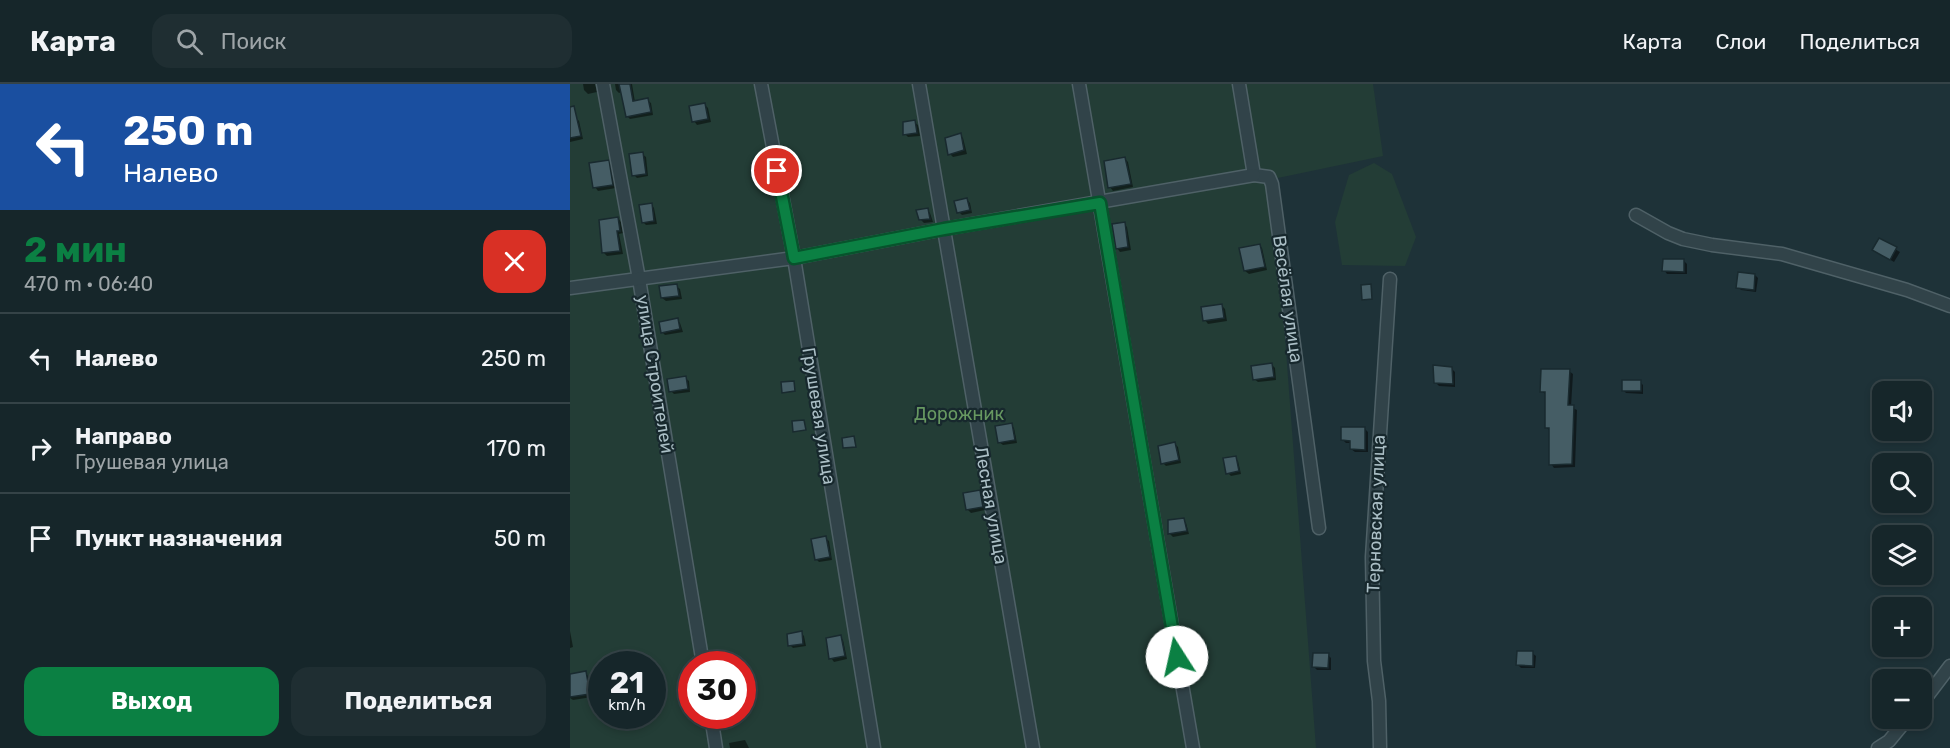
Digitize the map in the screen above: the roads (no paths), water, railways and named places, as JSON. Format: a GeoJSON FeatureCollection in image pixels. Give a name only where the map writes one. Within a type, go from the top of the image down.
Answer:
{"type":"FeatureCollection","features":[{"type":"Feature","properties":{"kind":"street","name":"улица Строителей"},"geometry":{"type":"LineString","coordinates":[[603,84],[639,279],[701,651]]}},
{"type":"Feature","properties":{"kind":"street","name":"Грушевая улица"},"geometry":{"type":"LineString","coordinates":[[761,84],[794,258],[874,748]]}},
{"type":"Feature","properties":{"kind":"street","name":"Лесная улица"},"geometry":{"type":"LineString","coordinates":[[919,84],[1033,748]]}},
{"type":"Feature","properties":{"kind":"street"},"geometry":{"type":"LineString","coordinates":[[1079,84],[1193,748]]}},
{"type":"Feature","properties":{"kind":"street"},"geometry":{"type":"LineString","coordinates":[[570,288],[794,258],[944,229],[1254,175],[1239,84]]}},
{"type":"Feature","properties":{"kind":"street","name":"Весёлая улица"},"geometry":{"type":"LineString","coordinates":[[1254,175],[1269,177],[1272,184],[1319,528]]}},
{"type":"Feature","properties":{"kind":"street"},"geometry":{"type":"LineString","coordinates":[[1636,215],[1683,239],[1782,254],[1908,290],[1950,306]]}},
{"type":"Feature","properties":{"kind":"street","name":"Терновская улица"},"geometry":{"type":"LineString","coordinates":[[1380,748],[1379,701],[1374,661],[1372,557],[1390,279]]}},
{"type":"Feature","properties":{"kind":"street"},"geometry":{"type":"LineString","coordinates":[[1932,690],[1950,666]]}},
{"type":"Feature","properties":{"kind":"street"},"geometry":{"type":"LineString","coordinates":[[713,729],[716,748]]}},
{"type":"Feature","properties":{"kind":"street"},"geometry":{"type":"LineString","coordinates":[[1887,746],[1900,729]]}},
{"type":"Feature","properties":{"kind":"park label","name":"Дорожник"},"geometry":{"type":"Point","coordinates":[959,414]}}]}
